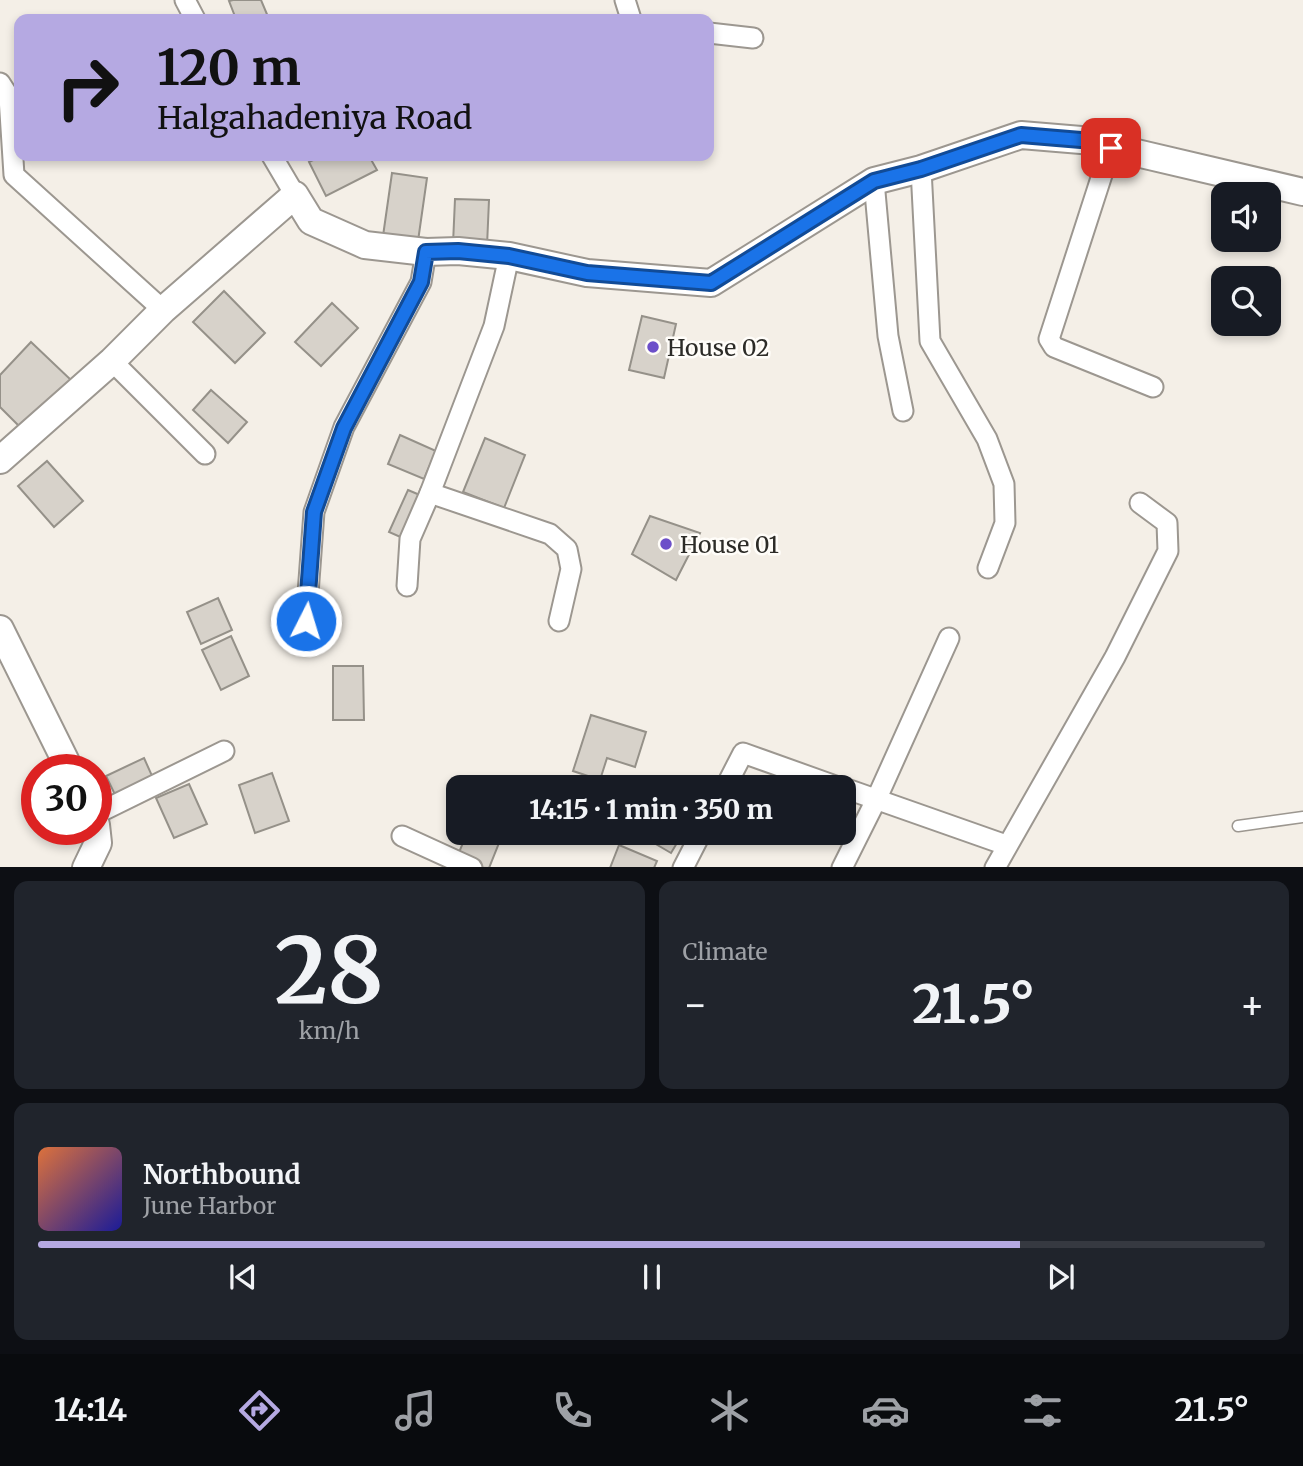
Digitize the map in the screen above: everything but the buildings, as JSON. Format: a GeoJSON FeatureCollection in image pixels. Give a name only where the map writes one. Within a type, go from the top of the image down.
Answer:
{"type":"FeatureCollection","features":[{"type":"Feature","properties":{"kind":"street"},"geometry":{"type":"LineString","coordinates":[[714,34],[753,38]]}},
{"type":"Feature","properties":{"kind":"street"},"geometry":{"type":"LineString","coordinates":[[0,83],[9,97],[14,175],[163,310]]}},
{"type":"Feature","properties":{"kind":"street"},"geometry":{"type":"LineString","coordinates":[[275,161],[311,221],[365,245],[426,252],[458,251],[509,256],[587,273],[711,283],[874,181],[921,169],[1021,135],[1093,141],[1111,148],[1303,192]]}},
{"type":"Feature","properties":{"kind":"street"},"geometry":{"type":"LineString","coordinates":[[1111,148],[1049,339],[1054,347],[1153,387]]}},
{"type":"Feature","properties":{"kind":"street"},"geometry":{"type":"LineString","coordinates":[[921,169],[930,341],[987,439],[1004,484],[1005,523],[988,568]]}},
{"type":"Feature","properties":{"kind":"street"},"geometry":{"type":"LineString","coordinates":[[874,181],[888,336],[903,411]]}},
{"type":"Feature","properties":{"kind":"street"},"geometry":{"type":"LineString","coordinates":[[0,460],[112,361],[163,310],[295,195]]}},
{"type":"Feature","properties":{"kind":"street"},"geometry":{"type":"LineString","coordinates":[[306,621],[314,512],[344,428],[421,282],[426,252]]}},
{"type":"Feature","properties":{"kind":"street"},"geometry":{"type":"LineString","coordinates":[[407,586],[410,539],[494,326],[509,256]]}},
{"type":"Feature","properties":{"kind":"street"},"geometry":{"type":"LineString","coordinates":[[112,361],[205,454]]}},
{"type":"Feature","properties":{"kind":"street"},"geometry":{"type":"LineString","coordinates":[[430,493],[550,534],[567,549],[571,569],[559,621]]}},
{"type":"Feature","properties":{"kind":"street"},"geometry":{"type":"LineString","coordinates":[[995,867],[1115,657],[1168,551],[1167,523],[1140,503]]}},
{"type":"Feature","properties":{"kind":"street"},"geometry":{"type":"LineString","coordinates":[[0,629],[62,754]]}},
{"type":"Feature","properties":{"kind":"street"},"geometry":{"type":"LineString","coordinates":[[842,867],[876,800],[949,638]]}},
{"type":"Feature","properties":{"kind":"street"},"geometry":{"type":"LineString","coordinates":[[112,806],[224,751]]}},
{"type":"Feature","properties":{"kind":"street"},"geometry":{"type":"LineString","coordinates":[[732,775],[743,754],[804,775]]}},
{"type":"Feature","properties":{"kind":"street"},"geometry":{"type":"LineString","coordinates":[[856,793],[1006,845]]}},
{"type":"Feature","properties":{"kind":"street"},"geometry":{"type":"LineString","coordinates":[[402,836],[472,867]]}},
{"type":"Feature","properties":{"kind":"street"},"geometry":{"type":"LineString","coordinates":[[86,867],[97,845]]}},
{"type":"Feature","properties":{"kind":"street"},"geometry":{"type":"LineString","coordinates":[[683,867],[695,845]]}},
{"type":"Feature","properties":{"kind":"lane"},"geometry":{"type":"LineString","coordinates":[[1238,826],[1303,817]]}},
{"type":"Feature","properties":{"kind":"place","name":"House 02"},"geometry":{"type":"Point","coordinates":[653,347]}},
{"type":"Feature","properties":{"kind":"place","name":"House 01"},"geometry":{"type":"Point","coordinates":[666,544]}},
{"type":"Feature","properties":{"kind":"route"},"geometry":{"type":"LineString","coordinates":[[306,621],[314,512],[344,428],[421,282],[426,252],[458,251],[509,256],[587,273],[711,283],[874,181],[921,169],[1021,135],[1093,141],[1111,148]]}}]}
